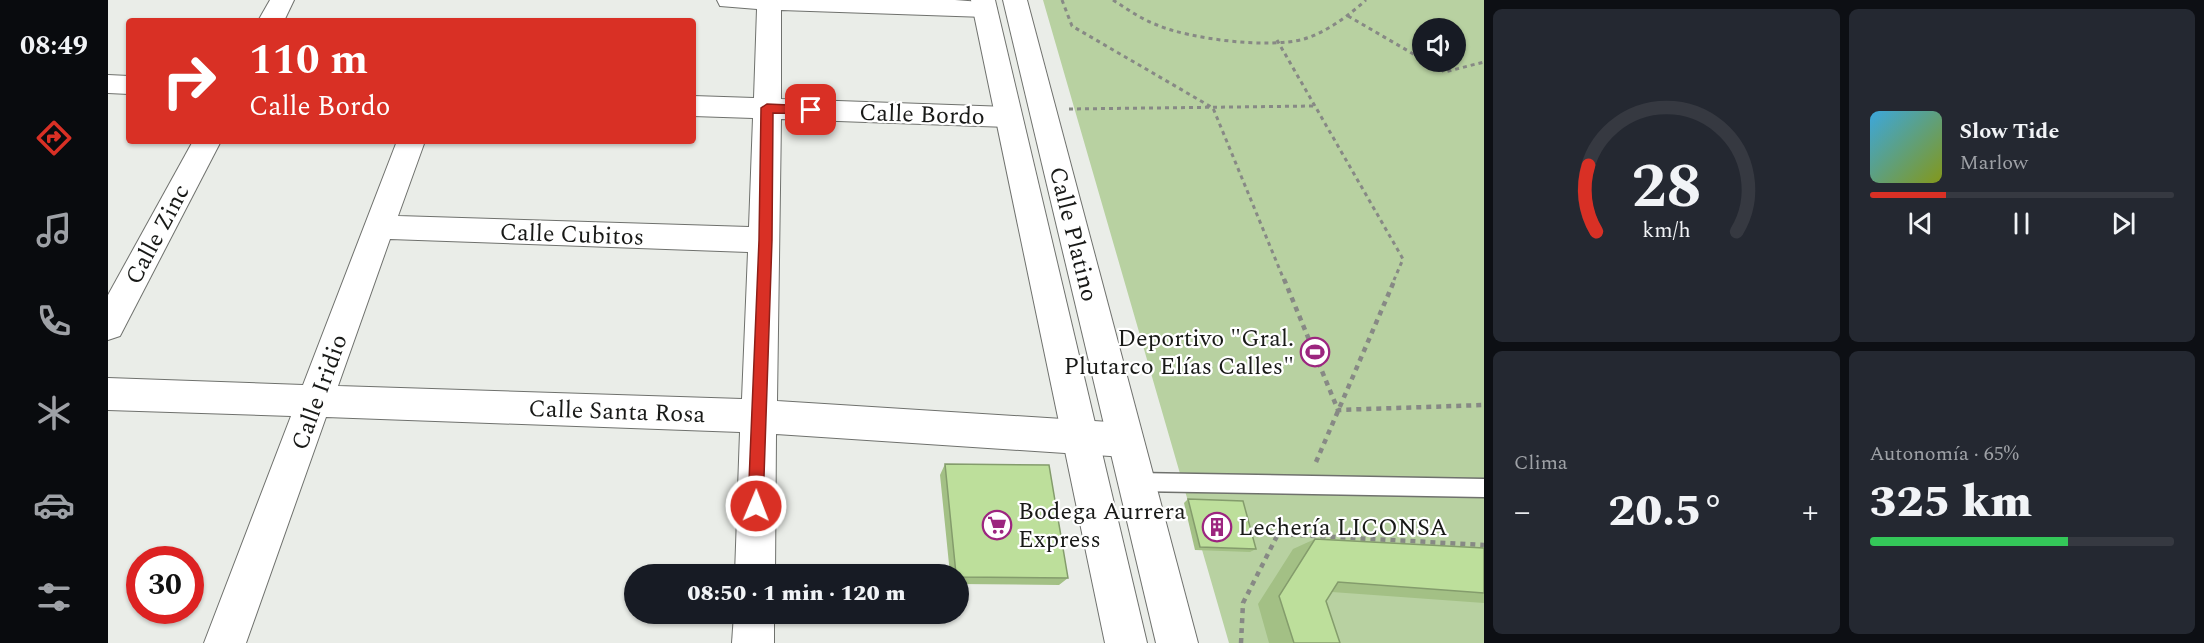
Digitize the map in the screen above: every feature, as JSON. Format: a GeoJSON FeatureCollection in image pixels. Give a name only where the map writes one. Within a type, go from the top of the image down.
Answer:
{"type":"FeatureCollection","features":[{"type":"Feature","properties":{"kind":"street"},"geometry":{"type":"LineString","coordinates":[[273,18],[282,0]]}},
{"type":"Feature","properties":{"kind":"street"},"geometry":{"type":"LineString","coordinates":[[729,0],[994,3]]}},
{"type":"Feature","properties":{"kind":"street"},"geometry":{"type":"LineString","coordinates":[[754,564],[757,416],[765,240],[769,1]]}},
{"type":"Feature","properties":{"kind":"street","name":"Calle Platino"},"geometry":{"type":"LineString","coordinates":[[994,3],[1008,117],[1126,643]]}},
{"type":"Feature","properties":{"kind":"street","name":"Calle Platino"},"geometry":{"type":"LineString","coordinates":[[994,3],[1125,440],[1177,643]]}},
{"type":"Feature","properties":{"kind":"street"},"geometry":{"type":"LineString","coordinates":[[108,84],[126,85]]}},
{"type":"Feature","properties":{"kind":"street","name":"Calle Bordo"},"geometry":{"type":"LineString","coordinates":[[696,106],[1008,117]]}},
{"type":"Feature","properties":{"kind":"street","name":"Calle Zinc"},"geometry":{"type":"LineString","coordinates":[[108,326],[205,144]]}},
{"type":"Feature","properties":{"kind":"street","name":"Calle Iridio"},"geometry":{"type":"LineString","coordinates":[[225,643],[410,144]]}},
{"type":"Feature","properties":{"kind":"street","name":"Calle Cubitos"},"geometry":{"type":"LineString","coordinates":[[380,227],[765,240]]}},
{"type":"Feature","properties":{"kind":"street","name":"Calle Santa Rosa"},"geometry":{"type":"LineString","coordinates":[[108,394],[757,416],[1125,440]]}},
{"type":"Feature","properties":{"kind":"street"},"geometry":{"type":"LineString","coordinates":[[753,643],[754,624]]}},
{"type":"Feature","properties":{"kind":"lane"},"geometry":{"type":"LineString","coordinates":[[1136,482],[1484,488]]}},
{"type":"Feature","properties":{"kind":"path"},"geometry":{"type":"LineString","coordinates":[[1062,0],[1072,26],[1213,108],[1338,410]]}},
{"type":"Feature","properties":{"kind":"path"},"geometry":{"type":"LineString","coordinates":[[1113,0],[1134,14],[1162,27],[1240,41],[1301,40],[1339,23],[1366,0]]}},
{"type":"Feature","properties":{"kind":"path"},"geometry":{"type":"LineString","coordinates":[[1348,16],[1412,53]]}},
{"type":"Feature","properties":{"kind":"path"},"geometry":{"type":"LineString","coordinates":[[1277,40],[1403,259],[1313,468]]}},
{"type":"Feature","properties":{"kind":"path"},"geometry":{"type":"LineString","coordinates":[[1466,67],[1484,62]]}},
{"type":"Feature","properties":{"kind":"path"},"geometry":{"type":"LineString","coordinates":[[1066,110],[1315,106]]}},
{"type":"Feature","properties":{"kind":"path"},"geometry":{"type":"LineString","coordinates":[[1338,410],[1484,405]]}},
{"type":"Feature","properties":{"kind":"path"},"geometry":{"type":"LineString","coordinates":[[1241,643],[1243,603],[1278,534],[1484,545]]}},
{"type":"Feature","properties":{"kind":"green space","name":"Deportivo \"Gral. Plutarco Elías Calles\""},"geometry":{"type":"Polygon","coordinates":[[[1043,0],[1484,0],[1484,643],[1229,643],[1043,0]]]}},
{"type":"Feature","properties":{"kind":"building","name":"Bodega Aurrera Express"},"geometry":{"type":"Polygon","coordinates":[[[945,464],[1049,465],[1068,578],[969,577],[969,564],[955,564],[945,464]]]}},
{"type":"Feature","properties":{"kind":"building","name":"Lechería LICONSA"},"geometry":{"type":"Polygon","coordinates":[[[1188,499],[1243,501],[1256,549],[1200,547],[1188,499]]]}},
{"type":"Feature","properties":{"kind":"building"},"geometry":{"type":"Polygon","coordinates":[[[1315,539],[1484,548],[1484,593],[1338,582],[1326,601],[1340,643],[1294,643],[1279,596],[1315,539]]]}},
{"type":"Feature","properties":{"kind":"place","name":"Deportivo \"Gral. Plutarco Elías Calles\""},"geometry":{"type":"Point","coordinates":[1315,352]}},
{"type":"Feature","properties":{"kind":"place","name":"Bodega Aurrera Express"},"geometry":{"type":"Point","coordinates":[997,525]}},
{"type":"Feature","properties":{"kind":"place","name":"Lechería LICONSA"},"geometry":{"type":"Point","coordinates":[1217,527]}},
{"type":"Feature","properties":{"kind":"route"},"geometry":{"type":"LineString","coordinates":[[756,506],[767,108],[811,110]]}}]}
